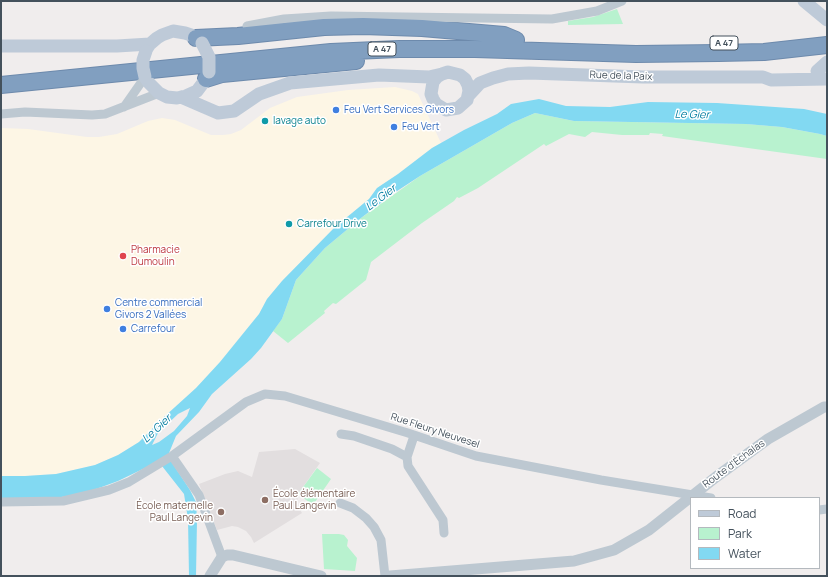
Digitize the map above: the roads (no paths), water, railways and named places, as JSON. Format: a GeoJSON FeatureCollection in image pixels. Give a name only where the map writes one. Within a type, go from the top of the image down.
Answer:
{"type":"FeatureCollection","features":[{"type":"Feature","properties":{"kind":"highway"},"geometry":{"type":"LineString","coordinates":[[199,40],[324,27],[363,26],[422,28],[504,35],[516,40]]}},
{"type":"Feature","properties":{"kind":"highway","name":"A 47"},"geometry":{"type":"LineString","coordinates":[[1,74],[291,44],[347,40],[442,38],[667,44],[741,42],[827,34]]}},
{"type":"Feature","properties":{"kind":"highway","name":"A 47"},"geometry":{"type":"LineString","coordinates":[[1,85],[331,52],[399,49],[475,49],[628,54],[711,53],[764,52],[827,45]]}},
{"type":"Feature","properties":{"kind":"highway"},"geometry":{"type":"LineString","coordinates":[[206,79],[222,74],[475,49]]}},
{"type":"Feature","properties":{"kind":"main road"},"geometry":{"type":"LineString","coordinates":[[804,1],[827,20]]}},
{"type":"Feature","properties":{"kind":"main road"},"geometry":{"type":"LineString","coordinates":[[206,79],[190,95],[181,98],[172,98],[159,93],[145,77],[143,68],[143,52],[162,35],[173,32],[185,33],[199,40],[209,57],[206,79],[201,94],[207,109]]}},
{"type":"Feature","properties":{"kind":"main road"},"geometry":{"type":"LineString","coordinates":[[1,46],[117,46],[143,52]]}},
{"type":"Feature","properties":{"kind":"main road"},"geometry":{"type":"LineString","coordinates":[[117,46],[143,52]]}},
{"type":"Feature","properties":{"kind":"main road"},"geometry":{"type":"LineString","coordinates":[[822,70],[827,62]]}},
{"type":"Feature","properties":{"kind":"main road","name":"Rue de la Paix"},"geometry":{"type":"LineString","coordinates":[[468,96],[480,83],[508,74],[529,73],[643,77],[763,77],[771,74],[822,70]]}},
{"type":"Feature","properties":{"kind":"main road"},"geometry":{"type":"LineString","coordinates":[[181,98],[218,113],[234,111],[259,94],[290,83],[380,75],[430,78],[448,72],[460,75],[465,80],[468,85],[468,96],[463,105],[452,110],[446,110],[436,104],[426,88],[410,78]]}},
{"type":"Feature","properties":{"kind":"main road"},"geometry":{"type":"LineString","coordinates":[[431,94],[433,82],[442,74]]}},
{"type":"Feature","properties":{"kind":"main road","name":"Rue de la Paix"},"geometry":{"type":"LineString","coordinates":[[763,77],[771,80],[827,79]]}},
{"type":"Feature","properties":{"kind":"main road"},"geometry":{"type":"LineString","coordinates":[[465,80],[480,83]]}},
{"type":"Feature","properties":{"kind":"street"},"geometry":{"type":"LineString","coordinates":[[247,26],[284,19],[331,16],[552,19],[597,11],[622,1]]}},
{"type":"Feature","properties":{"kind":"street"},"geometry":{"type":"LineString","coordinates":[[124,107],[145,77]]}},
{"type":"Feature","properties":{"kind":"street"},"geometry":{"type":"LineString","coordinates":[[1,114],[25,112],[92,115],[105,114],[159,93]]}},
{"type":"Feature","properties":{"kind":"street","name":"Rue Fleury Neuvesel"},"geometry":{"type":"LineString","coordinates":[[1,502],[62,501],[109,490],[129,482],[172,456],[246,402],[265,394],[285,396],[476,456],[601,480],[705,497]]}},
{"type":"Feature","properties":{"kind":"street","name":"Route d'Échalas"},"geometry":{"type":"LineString","coordinates":[[390,576],[574,561],[614,550],[649,530],[692,495],[768,439],[824,407],[827,407]]}},
{"type":"Feature","properties":{"kind":"street"},"geometry":{"type":"LineString","coordinates":[[341,434],[354,436],[392,449],[407,457]]}},
{"type":"Feature","properties":{"kind":"street"},"geometry":{"type":"LineString","coordinates":[[414,436],[407,457],[408,466],[443,520],[444,533]]}},
{"type":"Feature","properties":{"kind":"street"},"geometry":{"type":"LineString","coordinates":[[172,456],[198,495],[222,557]]}},
{"type":"Feature","properties":{"kind":"street"},"geometry":{"type":"LineString","coordinates":[[340,503],[353,508],[366,518],[374,527],[381,540],[385,576]]}},
{"type":"Feature","properties":{"kind":"street"},"geometry":{"type":"LineString","coordinates":[[210,576],[222,557],[227,555],[233,555],[321,576]]}},
{"type":"Feature","properties":{"kind":"water","name":"Le Gier"},"geometry":{"type":"Polygon","coordinates":[[[539,99],[566,106],[610,107],[648,102],[717,103],[804,109],[827,114],[827,136],[782,127],[746,124],[574,121],[535,113],[512,123],[420,176],[394,193],[325,248],[296,280],[282,319],[261,348],[212,394],[199,412],[176,436],[169,453],[171,461],[196,502],[196,576],[189,576],[188,519],[184,494],[162,466],[145,468],[118,481],[80,495],[52,498],[1,499],[1,476],[56,474],[95,465],[118,455],[139,442],[196,388],[220,362],[259,314],[267,299],[282,281],[335,227],[369,199],[377,188],[432,148],[497,114],[511,104],[539,99]],[[190,408],[178,414],[158,433],[152,445],[159,442],[174,431],[187,416],[190,408]]]}},
{"type":"Feature","properties":{"kind":"place","name":"Feu Vert Services Givors"},"geometry":{"type":"Point","coordinates":[336,110]}},
{"type":"Feature","properties":{"kind":"place","name":"lavage auto"},"geometry":{"type":"Point","coordinates":[265,121]}},
{"type":"Feature","properties":{"kind":"place","name":"Feu Vert"},"geometry":{"type":"Point","coordinates":[394,127]}},
{"type":"Feature","properties":{"kind":"place","name":"Carrefour Drive"},"geometry":{"type":"Point","coordinates":[289,224]}},
{"type":"Feature","properties":{"kind":"place","name":"Pharmacie Dumoulin"},"geometry":{"type":"Point","coordinates":[123,256]}},
{"type":"Feature","properties":{"kind":"place","name":"Centre commercial Givors 2 Vallées"},"geometry":{"type":"Point","coordinates":[107,309]}},
{"type":"Feature","properties":{"kind":"place","name":"Carrefour"},"geometry":{"type":"Point","coordinates":[123,329]}},
{"type":"Feature","properties":{"kind":"place","name":"École élémentaire Paul Langevin"},"geometry":{"type":"Point","coordinates":[265,500]}},
{"type":"Feature","properties":{"kind":"place","name":"École maternelle Paul Langevin"},"geometry":{"type":"Point","coordinates":[221,512]}}]}
